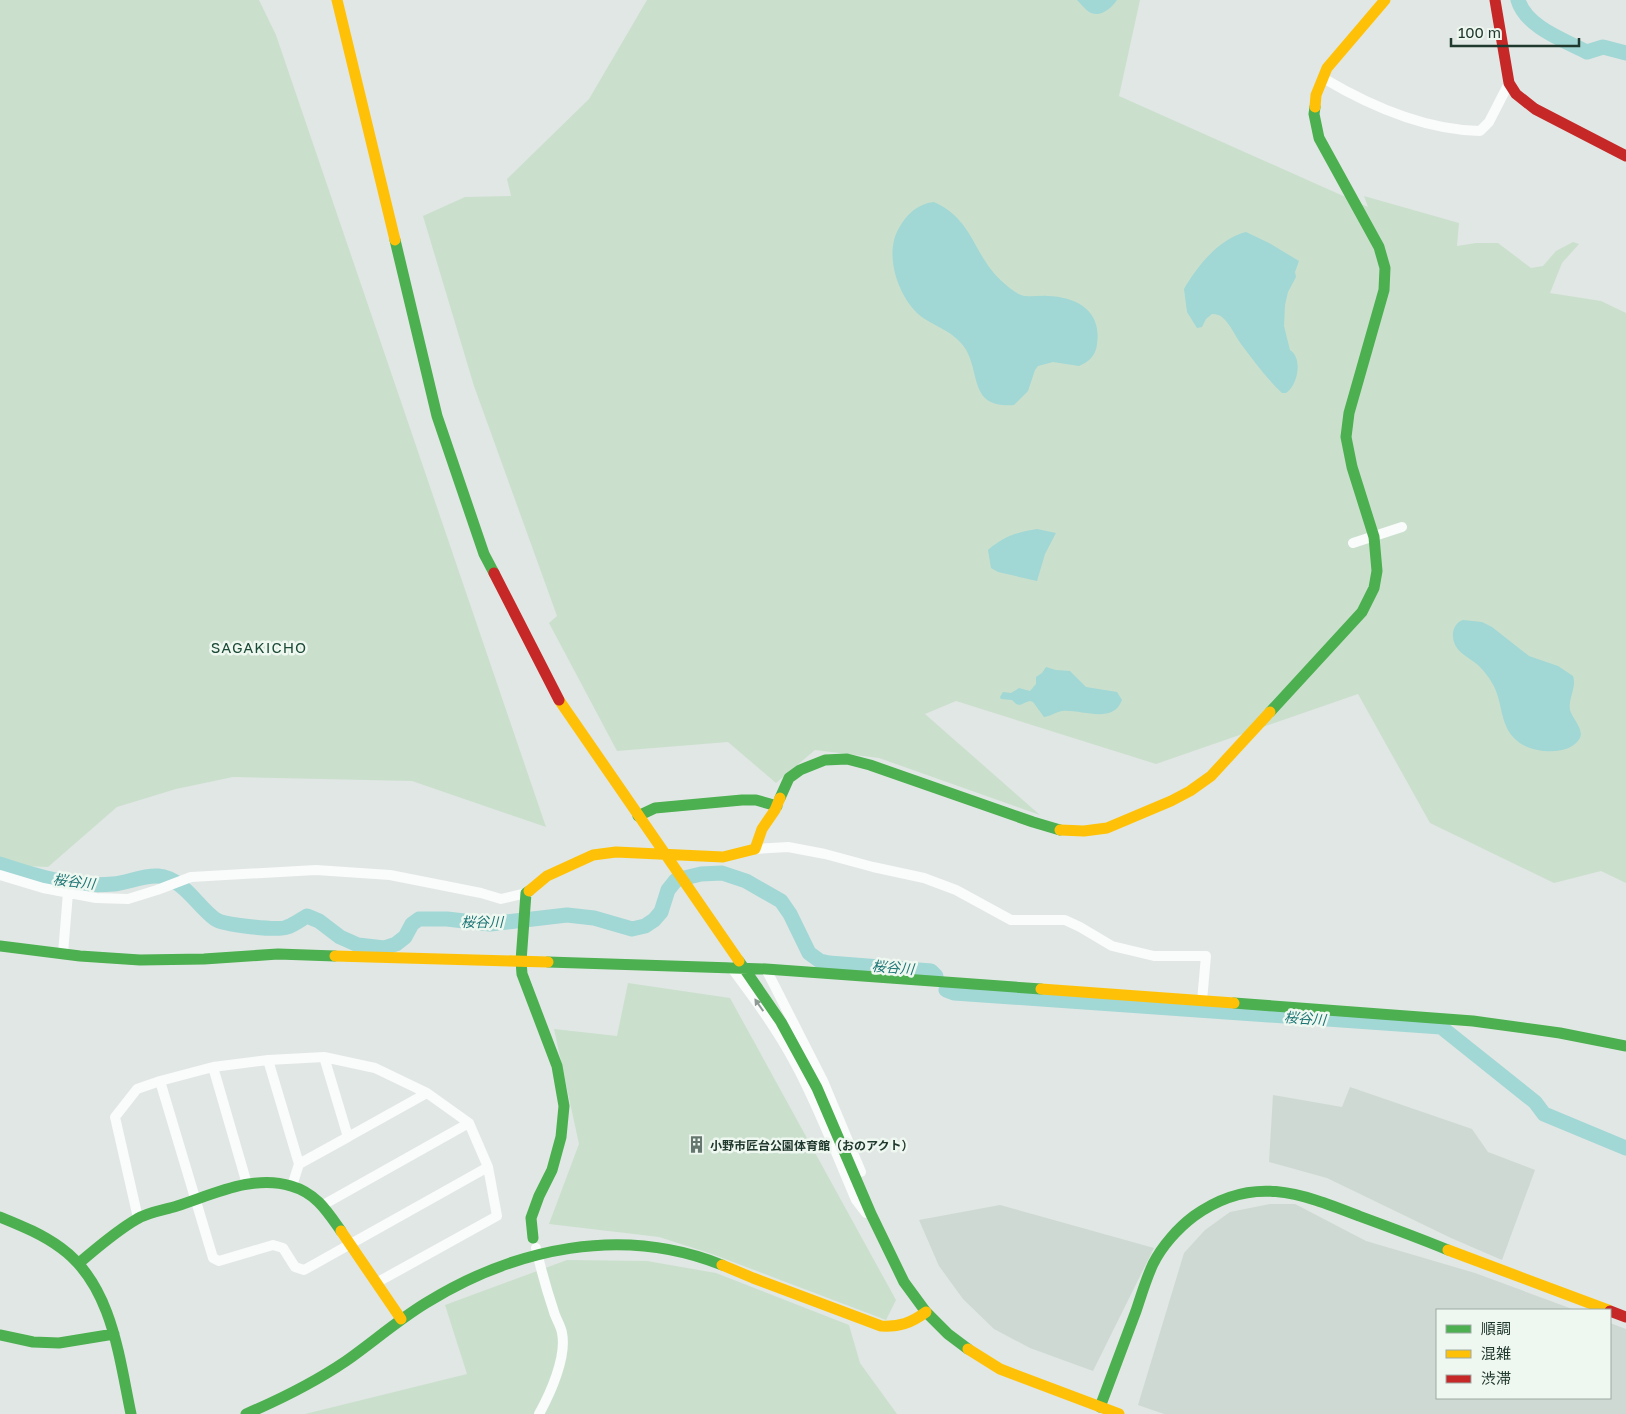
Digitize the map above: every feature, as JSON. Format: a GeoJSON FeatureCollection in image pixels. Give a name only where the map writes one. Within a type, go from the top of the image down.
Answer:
{"type":"FeatureCollection","features":[{"type":"Feature","properties":{"kind":"street"},"geometry":{"type":"LineString","coordinates":[[337,0],[437,416],[484,554],[562,706],[762,994],[798,1051],[818,1088],[880,1232],[904,1282],[926,1312],[948,1334],[973,1353],[1000,1369],[1119,1414]]}},
{"type":"Feature","properties":{"kind":"street"},"geometry":{"type":"LineString","coordinates":[[755,848],[762,830],[777,806],[789,778],[800,770],[825,760],[847,758],[1061,830],[1107,828],[1171,802],[1211,776],[1362,612],[1374,589],[1377,551],[1348,451],[1346,433],[1349,413],[1384,290],[1385,268],[1380,247],[1319,138],[1314,114],[1316,95],[1327,68],[1385,0]]}},
{"type":"Feature","properties":{"kind":"street"},"geometry":{"type":"LineString","coordinates":[[1495,0],[1509,83],[1516,94],[1535,108],[1626,156]]}},
{"type":"Feature","properties":{"kind":"street"},"geometry":{"type":"LineString","coordinates":[[1323,78],[1392,112],[1439,127],[1458,130],[1480,130],[1489,122],[1509,83]]}},
{"type":"Feature","properties":{"kind":"street"},"geometry":{"type":"LineString","coordinates":[[1353,543],[1402,527]]}},
{"type":"Feature","properties":{"kind":"street"},"geometry":{"type":"LineString","coordinates":[[640,819],[655,808],[742,800],[756,800],[777,806]]}},
{"type":"Feature","properties":{"kind":"street"},"geometry":{"type":"LineString","coordinates":[[0,875],[68,893],[96,898],[128,898],[192,877],[316,870],[390,875],[502,899],[526,893],[547,876],[593,855],[616,852],[722,857],[755,848],[788,847],[924,878],[956,890],[1011,920],[1065,920],[1112,946],[1154,956],[1206,956],[1202,1001]]}},
{"type":"Feature","properties":{"kind":"street"},"geometry":{"type":"LineString","coordinates":[[63,953],[68,893]]}},
{"type":"Feature","properties":{"kind":"street"},"geometry":{"type":"LineString","coordinates":[[526,893],[521,961],[522,974],[557,1066],[564,1106],[560,1137],[552,1170],[531,1218],[533,1238],[544,1282],[562,1334],[562,1351],[556,1375],[539,1414]]}},
{"type":"Feature","properties":{"kind":"street"},"geometry":{"type":"LineString","coordinates":[[0,946],[111,958],[159,960],[278,954],[766,969],[1473,1021],[1626,1046]]}},
{"type":"Feature","properties":{"kind":"street"},"geometry":{"type":"LineString","coordinates":[[731,967],[774,1027],[795,1063],[812,1097],[856,1200],[880,1232]]}},
{"type":"Feature","properties":{"kind":"street"},"geometry":{"type":"LineString","coordinates":[[766,969],[833,1102],[869,1193],[880,1232]]}},
{"type":"Feature","properties":{"kind":"street"},"geometry":{"type":"LineString","coordinates":[[324,1057],[348,1138]]}},
{"type":"Feature","properties":{"kind":"street"},"geometry":{"type":"LineString","coordinates":[[138,1218],[115,1118],[137,1089],[213,1067],[268,1060],[324,1057],[375,1068],[427,1093],[468,1123],[488,1167],[497,1216],[376,1283]]}},
{"type":"Feature","properties":{"kind":"street"},"geometry":{"type":"LineString","coordinates":[[268,1060],[299,1164],[292,1186]]}},
{"type":"Feature","properties":{"kind":"street"},"geometry":{"type":"LineString","coordinates":[[213,1067],[247,1184]]}},
{"type":"Feature","properties":{"kind":"street"},"geometry":{"type":"LineString","coordinates":[[160,1081],[213,1258],[219,1261],[273,1245],[283,1248],[295,1267],[304,1270],[488,1167]]}},
{"type":"Feature","properties":{"kind":"street"},"geometry":{"type":"LineString","coordinates":[[299,1164],[427,1093]]}},
{"type":"Feature","properties":{"kind":"street"},"geometry":{"type":"LineString","coordinates":[[323,1205],[468,1123]]}},
{"type":"Feature","properties":{"kind":"street"},"geometry":{"type":"LineString","coordinates":[[79,1263],[104,1242],[138,1218],[247,1184],[270,1182],[292,1186],[310,1195],[323,1205],[401,1319]]}},
{"type":"Feature","properties":{"kind":"street"},"geometry":{"type":"LineString","coordinates":[[1100,1407],[1153,1264],[1161,1249],[1183,1224],[1204,1207],[1242,1193],[1259,1190],[1279,1191],[1317,1200],[1604,1309]]}},
{"type":"Feature","properties":{"kind":"street"},"geometry":{"type":"LineString","coordinates":[[0,1217],[39,1232],[61,1247],[79,1263],[99,1292],[114,1334],[131,1414]]}},
{"type":"Feature","properties":{"kind":"street"},"geometry":{"type":"LineString","coordinates":[[246,1414],[268,1405],[334,1368],[401,1319],[489,1270],[518,1259],[588,1245],[645,1246],[694,1255],[881,1326],[897,1328],[911,1323],[926,1312]]}},
{"type":"Feature","properties":{"kind":"street"},"geometry":{"type":"LineString","coordinates":[[1611,1312],[1626,1317]]}},
{"type":"Feature","properties":{"kind":"street"},"geometry":{"type":"LineString","coordinates":[[0,1335],[33,1342],[59,1343],[114,1334]]}},
{"type":"Feature","properties":{"kind":"shaded area"},"geometry":{"type":"Polygon","coordinates":[[[1350,1087],[1472,1129],[1488,1152],[1535,1170],[1502,1260],[1451,1238],[1327,1178],[1269,1162],[1273,1095],[1342,1107],[1350,1087]]]}},
{"type":"Feature","properties":{"kind":"shaded area"},"geometry":{"type":"Polygon","coordinates":[[[1270,1204],[1295,1204],[1366,1241],[1475,1273],[1572,1309],[1436,1309],[1436,1399],[1611,1399],[1611,1323],[1626,1329],[1626,1414],[1164,1414],[1138,1405],[1184,1253],[1205,1230],[1230,1212],[1270,1204]]]}},
{"type":"Feature","properties":{"kind":"shaded area"},"geometry":{"type":"Polygon","coordinates":[[[1000,1205],[1154,1248],[1093,1371],[1030,1348],[994,1329],[963,1299],[939,1266],[919,1220],[1000,1205]]]}},
{"type":"Feature","properties":{"kind":"green space"},"geometry":{"type":"Polygon","coordinates":[[[0,0],[259,0],[276,35],[546,827],[412,781],[233,777],[176,789],[117,807],[48,867],[0,865],[0,0]]]}},
{"type":"Feature","properties":{"kind":"green space"},"geometry":{"type":"Polygon","coordinates":[[[647,0],[1140,0],[1119,96],[1368,207],[1364,196],[1459,223],[1457,246],[1476,243],[1498,243],[1531,268],[1543,266],[1556,251],[1573,242],[1579,244],[1562,263],[1550,293],[1601,301],[1626,313],[1626,883],[1601,871],[1554,883],[1430,823],[1358,694],[1156,764],[956,701],[925,714],[1040,815],[879,758],[815,750],[776,783],[728,742],[617,751],[549,623],[557,616],[474,386],[423,216],[465,197],[511,196],[507,179],[589,99],[647,0]]]}},
{"type":"Feature","properties":{"kind":"green space"},"geometry":{"type":"Polygon","coordinates":[[[628,983],[730,998],[896,1300],[886,1320],[712,1254],[659,1237],[549,1224],[579,1144],[554,1029],[617,1036],[628,983]]]}},
{"type":"Feature","properties":{"kind":"green space"},"geometry":{"type":"Polygon","coordinates":[[[567,1260],[647,1261],[716,1273],[849,1325],[860,1363],[897,1414],[305,1414],[467,1374],[445,1305],[567,1260]]]}},
{"type":"Feature","properties":{"kind":"water"},"geometry":{"type":"Polygon","coordinates":[[[1077,0],[1117,0],[1112,7],[1101,13],[1093,14],[1077,0]]]}},
{"type":"Feature","properties":{"kind":"water"},"geometry":{"type":"Polygon","coordinates":[[[934,202],[948,210],[958,219],[994,274],[1007,286],[1024,296],[1059,297],[1069,299],[1085,308],[1096,323],[1098,333],[1094,355],[1079,366],[1053,362],[1038,366],[1028,391],[1014,405],[999,404],[988,400],[981,393],[968,353],[961,343],[951,334],[917,313],[904,295],[895,272],[893,249],[899,228],[913,210],[934,202]]]}},
{"type":"Feature","properties":{"kind":"water"},"geometry":{"type":"Polygon","coordinates":[[[1246,232],[1299,261],[1295,272],[1296,277],[1288,292],[1285,305],[1284,326],[1290,350],[1297,359],[1298,365],[1294,384],[1286,393],[1282,393],[1265,375],[1222,317],[1212,314],[1206,319],[1202,327],[1197,328],[1187,312],[1184,289],[1202,262],[1227,240],[1246,232]]]}},
{"type":"Feature","properties":{"kind":"water"},"geometry":{"type":"Polygon","coordinates":[[[1037,529],[1056,533],[1045,554],[1037,581],[998,572],[991,568],[988,550],[1011,536],[1037,529]]]}},
{"type":"Feature","properties":{"kind":"water"},"geometry":{"type":"Polygon","coordinates":[[[1463,620],[1482,622],[1492,627],[1529,656],[1558,666],[1573,676],[1574,684],[1570,710],[1581,735],[1575,744],[1567,749],[1548,751],[1529,748],[1515,739],[1506,726],[1498,697],[1489,678],[1478,665],[1456,646],[1453,632],[1457,623],[1463,620]]]}},
{"type":"Feature","properties":{"kind":"water"},"geometry":{"type":"Polygon","coordinates":[[[1046,667],[1070,671],[1086,687],[1117,692],[1122,700],[1118,708],[1104,714],[1062,711],[1044,717],[1033,702],[1030,701],[1019,705],[1012,700],[1001,699],[1000,697],[1003,692],[1011,693],[1019,688],[1030,691],[1036,684],[1036,677],[1046,667]]]}},
{"type":"Feature","properties":{"kind":"waterway"},"geometry":{"type":"LineString","coordinates":[[1518,0],[1522,9],[1537,25],[1568,43],[1587,52],[1603,47],[1626,53]]}},
{"type":"Feature","properties":{"kind":"waterway","name":"桜谷川"},"geometry":{"type":"LineString","coordinates":[[0,864],[41,877],[70,883],[113,884],[158,876],[167,878],[182,887],[208,914],[220,921],[251,927],[282,928],[292,925],[307,916],[319,921],[340,937],[358,945],[384,948],[396,944],[405,937],[412,924],[419,919],[447,919],[490,924],[567,915],[594,918],[632,929],[645,926],[654,920],[661,912],[668,890],[676,880],[701,874],[722,873],[746,881],[781,901],[790,914],[809,953],[820,961],[931,971],[936,976]]}},
{"type":"Feature","properties":{"kind":"waterway","name":"桜谷川"},"geometry":{"type":"LineString","coordinates":[[946,990],[954,993],[1441,1027],[1535,1102],[1544,1114],[1626,1148]]}},
{"type":"Feature","properties":{"kind":"traffic: fast"},"geometry":{"type":"LineString","coordinates":[[1270,712],[1362,612],[1374,588],[1377,571],[1374,537],[1352,467],[1346,437],[1349,413],[1384,290],[1385,268],[1379,247],[1319,138],[1314,114],[1315,107]]}},
{"type":"Feature","properties":{"kind":"traffic: fast"},"geometry":{"type":"LineString","coordinates":[[395,240],[437,416],[484,554],[494,573]]}},
{"type":"Feature","properties":{"kind":"traffic: fast"},"geometry":{"type":"LineString","coordinates":[[780,798],[789,778],[800,770],[825,760],[847,759],[870,765],[1060,830]]}},
{"type":"Feature","properties":{"kind":"traffic: fast"},"geometry":{"type":"LineString","coordinates":[[638,816],[655,808],[742,800],[756,800],[777,806]]}},
{"type":"Feature","properties":{"kind":"traffic: fast"},"geometry":{"type":"LineString","coordinates":[[529,891],[526,893],[521,961],[522,974],[557,1066],[564,1106],[561,1137],[552,1170],[531,1218],[533,1238]]}},
{"type":"Feature","properties":{"kind":"traffic: fast"},"geometry":{"type":"LineString","coordinates":[[0,946],[80,956],[140,960],[204,959],[278,954],[335,956]]}},
{"type":"Feature","properties":{"kind":"traffic: fast"},"geometry":{"type":"LineString","coordinates":[[739,961],[781,1022],[817,1088],[871,1214],[904,1282],[926,1312],[948,1334],[968,1349]]}},
{"type":"Feature","properties":{"kind":"traffic: fast"},"geometry":{"type":"LineString","coordinates":[[548,962],[766,969],[1041,989]]}},
{"type":"Feature","properties":{"kind":"traffic: fast"},"geometry":{"type":"LineString","coordinates":[[1234,1003],[1473,1021],[1560,1033],[1626,1046]]}},
{"type":"Feature","properties":{"kind":"traffic: fast"},"geometry":{"type":"LineString","coordinates":[[79,1263],[114,1234],[141,1217],[247,1184],[277,1183],[300,1189],[320,1204],[341,1231]]}},
{"type":"Feature","properties":{"kind":"traffic: fast"},"geometry":{"type":"LineString","coordinates":[[1100,1407],[1153,1264],[1166,1244],[1182,1226],[1215,1203],[1236,1195],[1256,1191],[1296,1195],[1316,1200],[1448,1250]]}},
{"type":"Feature","properties":{"kind":"traffic: fast"},"geometry":{"type":"LineString","coordinates":[[0,1217],[39,1234],[54,1243],[78,1263],[92,1282],[111,1324],[131,1414]]}},
{"type":"Feature","properties":{"kind":"traffic: fast"},"geometry":{"type":"LineString","coordinates":[[246,1414],[322,1376],[346,1361],[426,1303],[460,1284],[496,1268],[532,1256],[570,1248],[608,1245],[646,1246],[684,1253],[722,1265]]}},
{"type":"Feature","properties":{"kind":"traffic: fast"},"geometry":{"type":"LineString","coordinates":[[0,1335],[33,1342],[59,1343],[114,1334]]}},
{"type":"Feature","properties":{"kind":"traffic: slow"},"geometry":{"type":"LineString","coordinates":[[337,0],[395,240]]}},
{"type":"Feature","properties":{"kind":"traffic: slow"},"geometry":{"type":"LineString","coordinates":[[1315,107],[1316,95],[1327,68],[1385,0]]}},
{"type":"Feature","properties":{"kind":"traffic: slow"},"geometry":{"type":"LineString","coordinates":[[559,700],[739,961]]}},
{"type":"Feature","properties":{"kind":"traffic: slow"},"geometry":{"type":"LineString","coordinates":[[1060,830],[1084,831],[1107,828],[1190,791],[1211,776],[1270,712]]}},
{"type":"Feature","properties":{"kind":"traffic: slow"},"geometry":{"type":"LineString","coordinates":[[529,891],[547,876],[593,855],[616,852],[723,857],[755,849],[762,829],[775,810],[780,798]]}},
{"type":"Feature","properties":{"kind":"traffic: slow"},"geometry":{"type":"LineString","coordinates":[[335,956],[548,962]]}},
{"type":"Feature","properties":{"kind":"traffic: slow"},"geometry":{"type":"LineString","coordinates":[[1041,989],[1234,1003]]}},
{"type":"Feature","properties":{"kind":"traffic: slow"},"geometry":{"type":"LineString","coordinates":[[341,1231],[401,1319]]}},
{"type":"Feature","properties":{"kind":"traffic: slow"},"geometry":{"type":"LineString","coordinates":[[1448,1250],[1605,1309]]}},
{"type":"Feature","properties":{"kind":"traffic: slow"},"geometry":{"type":"LineString","coordinates":[[722,1265],[881,1326],[905,1324],[926,1312]]}},
{"type":"Feature","properties":{"kind":"traffic: slow"},"geometry":{"type":"LineString","coordinates":[[968,1349],[1000,1369],[1119,1414]]}},
{"type":"Feature","properties":{"kind":"traffic: jam"},"geometry":{"type":"LineString","coordinates":[[1495,0],[1509,83],[1516,94],[1535,109],[1626,156]]}},
{"type":"Feature","properties":{"kind":"traffic: jam"},"geometry":{"type":"LineString","coordinates":[[494,573],[559,700]]}},
{"type":"Feature","properties":{"kind":"traffic: jam"},"geometry":{"type":"LineString","coordinates":[[1611,1311],[1626,1317]]}},
{"type":"Feature","properties":{"kind":"place","name":"小野市匠台公園体育館（おのアクト）"},"geometry":{"type":"Point","coordinates":[696,1145]}},
{"type":"Feature","properties":{"kind":"district","name":"SAGAKICHO"},"geometry":{"type":"Point","coordinates":[259,647]}}]}
